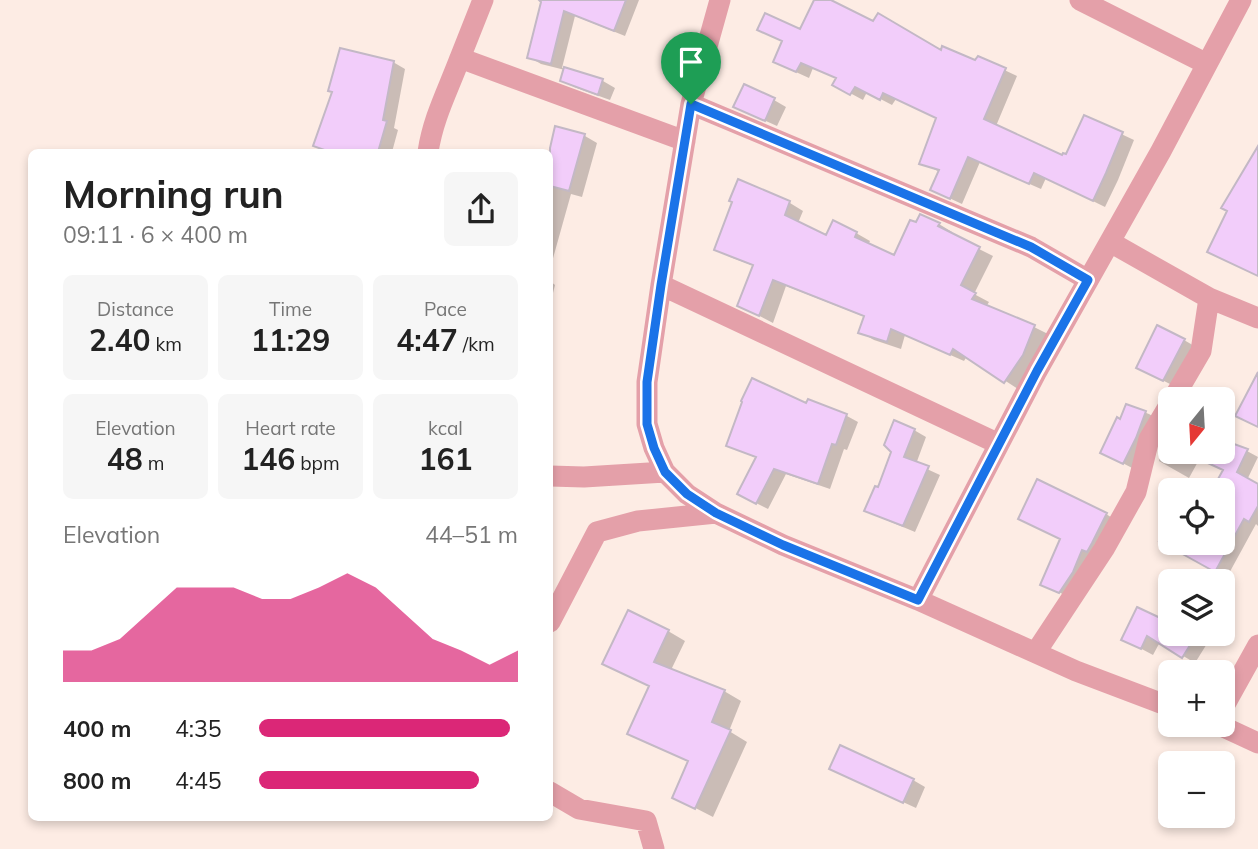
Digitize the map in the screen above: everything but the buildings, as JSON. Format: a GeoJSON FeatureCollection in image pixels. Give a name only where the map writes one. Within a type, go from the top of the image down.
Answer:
{"type":"FeatureCollection","features":[{"type":"Feature","properties":{"kind":"street"},"geometry":{"type":"LineString","coordinates":[[429,149],[438,111],[483,0]]}},
{"type":"Feature","properties":{"kind":"street"},"geometry":{"type":"LineString","coordinates":[[720,0],[691,104],[647,382],[647,424],[665,472],[687,494],[716,513],[783,545],[918,600],[1076,671],[1158,702]]}},
{"type":"Feature","properties":{"kind":"street"},"geometry":{"type":"LineString","coordinates":[[1080,0],[1207,64]]}},
{"type":"Feature","properties":{"kind":"street"},"geometry":{"type":"LineString","coordinates":[[918,600],[1037,371],[1161,151],[1241,0]]}},
{"type":"Feature","properties":{"kind":"street"},"geometry":{"type":"LineString","coordinates":[[460,58],[685,141]]}},
{"type":"Feature","properties":{"kind":"street"},"geometry":{"type":"LineString","coordinates":[[691,104],[1031,247],[1088,280]]}},
{"type":"Feature","properties":{"kind":"street"},"geometry":{"type":"LineString","coordinates":[[1110,242],[1209,298],[1258,318]]}},
{"type":"Feature","properties":{"kind":"street"},"geometry":{"type":"LineString","coordinates":[[661,285],[999,444]]}},
{"type":"Feature","properties":{"kind":"street"},"geometry":{"type":"LineString","coordinates":[[1180,387],[1201,351],[1209,298]]}},
{"type":"Feature","properties":{"kind":"street"},"geometry":{"type":"LineString","coordinates":[[1036,652],[1104,549],[1136,492],[1149,439],[1158,424]]}},
{"type":"Feature","properties":{"kind":"street"},"geometry":{"type":"LineString","coordinates":[[553,476],[665,472]]}},
{"type":"Feature","properties":{"kind":"street"},"geometry":{"type":"LineString","coordinates":[[553,616],[597,532],[638,521],[716,513]]}},
{"type":"Feature","properties":{"kind":"street"},"geometry":{"type":"LineString","coordinates":[[1235,686],[1258,645]]}},
{"type":"Feature","properties":{"kind":"street"},"geometry":{"type":"LineString","coordinates":[[1235,732],[1258,743]]}},
{"type":"Feature","properties":{"kind":"street"},"geometry":{"type":"LineString","coordinates":[[553,794],[579,809],[646,821],[654,849]]}},
{"type":"Feature","properties":{"kind":"route"},"geometry":{"type":"LineString","coordinates":[[691,104],[1031,247],[1088,280],[1037,371],[918,600],[783,545],[716,513],[687,494],[665,472],[654,448],[647,424],[647,382],[691,104]]}}]}
